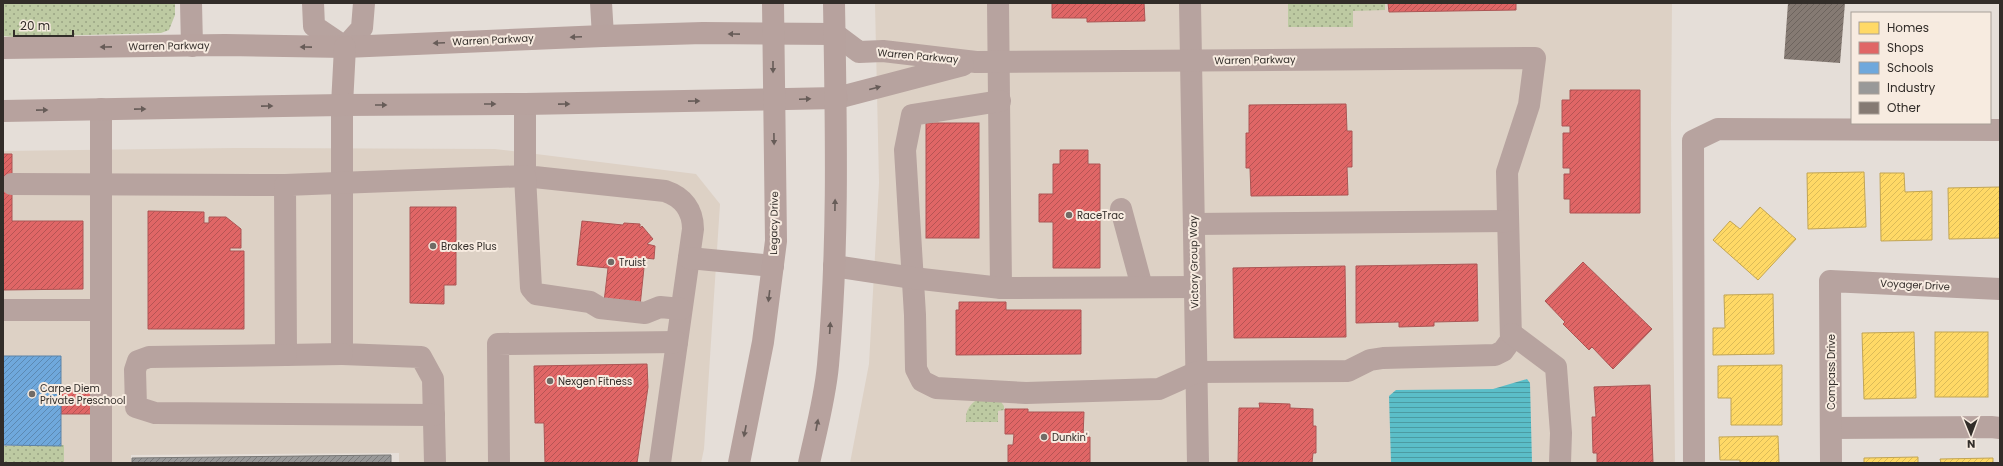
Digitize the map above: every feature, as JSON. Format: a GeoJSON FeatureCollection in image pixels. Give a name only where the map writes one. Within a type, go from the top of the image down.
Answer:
{"type":"FeatureCollection","features":[{"type":"Feature","properties":{"kind":"main road","name":"Legacy Drive"},"geometry":{"type":"LineString","coordinates":[[739,463],[763,342],[776,241],[773,100],[773,3]]}},
{"type":"Feature","properties":{"kind":"main road"},"geometry":{"type":"LineString","coordinates":[[809,463],[828,367],[834,266],[837,98],[834,3]]}},
{"type":"Feature","properties":{"kind":"main road","name":"Warren Parkway"},"geometry":{"type":"LineString","coordinates":[[3,48],[192,46],[345,47],[703,33],[773,35],[835,34]]}},
{"type":"Feature","properties":{"kind":"main road"},"geometry":{"type":"LineString","coordinates":[[342,105],[345,47]]}},
{"type":"Feature","properties":{"kind":"main road","name":"Warren Parkway"},"geometry":{"type":"LineString","coordinates":[[3,111],[837,98]]}},
{"type":"Feature","properties":{"kind":"street"},"geometry":{"type":"LineString","coordinates":[[191,3],[192,46]]}},
{"type":"Feature","properties":{"kind":"street"},"geometry":{"type":"LineString","coordinates":[[313,3],[314,26],[345,47],[362,28],[364,3]]}},
{"type":"Feature","properties":{"kind":"street"},"geometry":{"type":"LineString","coordinates":[[601,3],[603,36]]}},
{"type":"Feature","properties":{"kind":"street"},"geometry":{"type":"LineString","coordinates":[[998,3],[1001,288]]}},
{"type":"Feature","properties":{"kind":"street","name":"Victory Group Way"},"geometry":{"type":"LineString","coordinates":[[1190,3],[1198,463]]}},
{"type":"Feature","properties":{"kind":"street","name":"Warren Parkway"},"geometry":{"type":"LineString","coordinates":[[835,34],[859,52],[883,51],[976,62],[1535,58],[1530,105],[1507,172],[1508,221]]}},
{"type":"Feature","properties":{"kind":"street","name":"Warren Parkway"},"geometry":{"type":"LineString","coordinates":[[837,98],[976,62]]}},
{"type":"Feature","properties":{"kind":"street"},"geometry":{"type":"LineString","coordinates":[[1000,101],[912,115],[905,150],[913,278],[916,369],[922,381],[936,388],[1026,393],[1159,389],[1197,372],[1348,371],[1370,360],[1383,358],[1494,355],[1503,351],[1512,334],[1508,221],[1194,224]]}},
{"type":"Feature","properties":{"kind":"street"},"geometry":{"type":"LineString","coordinates":[[526,104],[525,176],[531,288],[533,292],[536,294],[590,302],[600,308],[645,313],[660,307],[681,309]]}},
{"type":"Feature","properties":{"kind":"street"},"geometry":{"type":"LineString","coordinates":[[342,105],[342,354]]}},
{"type":"Feature","properties":{"kind":"street"},"geometry":{"type":"LineString","coordinates":[[101,110],[101,463]]}},
{"type":"Feature","properties":{"kind":"street"},"geometry":{"type":"LineString","coordinates":[[1694,463],[1694,141],[1718,129],[2000,130]]}},
{"type":"Feature","properties":{"kind":"street"},"geometry":{"type":"LineString","coordinates":[[12,184],[285,185],[525,176],[660,190],[676,196],[686,204],[692,219],[689,258],[660,463]]}},
{"type":"Feature","properties":{"kind":"street"},"geometry":{"type":"LineString","coordinates":[[285,185],[286,355]]}},
{"type":"Feature","properties":{"kind":"street"},"geometry":{"type":"LineString","coordinates":[[1121,209],[1142,287]]}},
{"type":"Feature","properties":{"kind":"street"},"geometry":{"type":"LineString","coordinates":[[689,258],[772,266]]}},
{"type":"Feature","properties":{"kind":"street"},"geometry":{"type":"LineString","coordinates":[[834,266],[913,278],[1001,288],[1195,287]]}},
{"type":"Feature","properties":{"kind":"street","name":"Voyager Drive"},"geometry":{"type":"LineString","coordinates":[[1830,281],[2000,289]]}},
{"type":"Feature","properties":{"kind":"street","name":"Compass Drive"},"geometry":{"type":"LineString","coordinates":[[1830,281],[1831,463]]}},
{"type":"Feature","properties":{"kind":"street"},"geometry":{"type":"LineString","coordinates":[[3,310],[101,310]]}},
{"type":"Feature","properties":{"kind":"street"},"geometry":{"type":"LineString","coordinates":[[1512,334],[1556,367],[1561,433],[1560,463]]}},
{"type":"Feature","properties":{"kind":"street"},"geometry":{"type":"LineString","coordinates":[[499,463],[498,344],[677,342]]}},
{"type":"Feature","properties":{"kind":"street"},"geometry":{"type":"LineString","coordinates":[[434,415],[155,413],[136,407],[135,370],[138,361],[149,357],[342,354],[421,357],[433,379],[434,415],[435,463]]}},
{"type":"Feature","properties":{"kind":"street"},"geometry":{"type":"LineString","coordinates":[[1831,428],[1991,426],[2000,428]]}},
{"type":"Feature","properties":{"kind":"shaded area"},"geometry":{"type":"Polygon","coordinates":[[[875,3],[1672,3],[1671,124],[1675,463],[850,463],[869,364],[879,183],[875,3]]]}},
{"type":"Feature","properties":{"kind":"shaded area"},"geometry":{"type":"Polygon","coordinates":[[[234,148],[495,149],[696,174],[720,204],[704,449],[701,463],[399,463],[399,453],[131,455],[131,463],[3,463],[3,151],[234,148]]]}},
{"type":"Feature","properties":{"kind":"green space"},"geometry":{"type":"Polygon","coordinates":[[[3,3],[175,3],[175,15],[169,30],[161,33],[14,37],[3,36],[3,3]]]}},
{"type":"Feature","properties":{"kind":"green space"},"geometry":{"type":"Polygon","coordinates":[[[1288,3],[1385,3],[1385,10],[1353,11],[1353,27],[1288,27],[1288,3]]]}},
{"type":"Feature","properties":{"kind":"green space"},"geometry":{"type":"Polygon","coordinates":[[[978,399],[1001,402],[1004,406],[1004,410],[998,411],[998,422],[966,422],[968,409],[978,399]]]}},
{"type":"Feature","properties":{"kind":"green space"},"geometry":{"type":"Polygon","coordinates":[[[64,445],[64,463],[3,463],[3,446],[64,445]]]}},
{"type":"Feature","properties":{"kind":"water"},"geometry":{"type":"Polygon","coordinates":[[[1527,379],[1530,383],[1532,463],[1391,463],[1389,396],[1396,390],[1493,389],[1527,379]]]}},
{"type":"Feature","properties":{"kind":"building: Homes"},"geometry":{"type":"Polygon","coordinates":[[[1864,172],[1866,227],[1808,229],[1807,173],[1864,172]]]}},
{"type":"Feature","properties":{"kind":"building: Homes"},"geometry":{"type":"Polygon","coordinates":[[[1880,173],[1904,173],[1905,192],[1932,191],[1932,240],[1881,241],[1880,173]]]}},
{"type":"Feature","properties":{"kind":"building: Homes"},"geometry":{"type":"Polygon","coordinates":[[[2000,187],[2000,238],[1949,239],[1948,188],[2000,187]]]}},
{"type":"Feature","properties":{"kind":"building: Homes"},"geometry":{"type":"Polygon","coordinates":[[[1760,207],[1796,239],[1758,280],[1713,240],[1730,221],[1740,229],[1760,207]]]}},
{"type":"Feature","properties":{"kind":"building: Homes"},"geometry":{"type":"Polygon","coordinates":[[[1773,294],[1774,354],[1713,355],[1713,328],[1725,328],[1724,295],[1773,294]]]}},
{"type":"Feature","properties":{"kind":"building: Homes"},"geometry":{"type":"Polygon","coordinates":[[[1914,332],[1916,398],[1864,399],[1862,333],[1914,332]]]}},
{"type":"Feature","properties":{"kind":"building: Homes"},"geometry":{"type":"Polygon","coordinates":[[[1935,332],[1988,332],[1988,397],[1935,397],[1935,332]]]}},
{"type":"Feature","properties":{"kind":"building: Homes"},"geometry":{"type":"Polygon","coordinates":[[[1782,365],[1782,425],[1731,425],[1731,398],[1718,398],[1718,366],[1782,365]]]}},
{"type":"Feature","properties":{"kind":"building: Homes"},"geometry":{"type":"Polygon","coordinates":[[[1778,436],[1779,463],[1740,463],[1740,460],[1720,460],[1719,437],[1778,436]]]}},
{"type":"Feature","properties":{"kind":"building: Homes"},"geometry":{"type":"Polygon","coordinates":[[[1918,457],[1918,463],[1864,463],[1864,458],[1918,457]]]}},
{"type":"Feature","properties":{"kind":"building: Homes"},"geometry":{"type":"Polygon","coordinates":[[[1993,458],[1993,463],[1941,463],[1940,459],[1993,458]]]}},
{"type":"Feature","properties":{"kind":"building: Shops"},"geometry":{"type":"Polygon","coordinates":[[[1052,3],[1144,3],[1145,21],[1087,22],[1087,18],[1052,18],[1052,3]]]}},
{"type":"Feature","properties":{"kind":"building: Shops"},"geometry":{"type":"Polygon","coordinates":[[[1388,3],[1516,3],[1516,10],[1389,12],[1388,3]]]}},
{"type":"Feature","properties":{"kind":"building: Shops"},"geometry":{"type":"Polygon","coordinates":[[[1570,90],[1640,90],[1640,213],[1570,213],[1570,199],[1564,199],[1564,174],[1570,174],[1570,168],[1563,168],[1563,133],[1570,133],[1570,126],[1562,126],[1562,100],[1570,100],[1570,90]]]}},
{"type":"Feature","properties":{"kind":"building: Shops"},"geometry":{"type":"Polygon","coordinates":[[[1346,104],[1347,131],[1352,131],[1352,167],[1347,167],[1348,195],[1251,196],[1250,168],[1246,168],[1246,133],[1249,133],[1249,105],[1346,104]]]}},
{"type":"Feature","properties":{"kind":"building: Shops"},"geometry":{"type":"Polygon","coordinates":[[[926,123],[979,123],[979,238],[926,238],[926,123]]]}},
{"type":"Feature","properties":{"kind":"building: Shops","name":"RaceTrac"},"geometry":{"type":"Polygon","coordinates":[[[1060,150],[1088,150],[1088,164],[1100,164],[1100,268],[1053,268],[1053,222],[1039,222],[1039,194],[1053,194],[1053,164],[1060,164],[1060,150]]]}},
{"type":"Feature","properties":{"kind":"building: Shops"},"geometry":{"type":"Polygon","coordinates":[[[3,154],[12,154],[12,221],[83,221],[83,289],[3,290],[3,154]]]}},
{"type":"Feature","properties":{"kind":"building: Shops","name":"Brakes Plus"},"geometry":{"type":"Polygon","coordinates":[[[410,207],[456,207],[456,285],[444,285],[444,304],[410,303],[410,207]]]}},
{"type":"Feature","properties":{"kind":"building: Shops"},"geometry":{"type":"Polygon","coordinates":[[[148,211],[204,212],[204,223],[209,223],[209,217],[226,217],[241,229],[241,248],[230,248],[230,251],[244,251],[244,329],[148,329],[148,211]]]}},
{"type":"Feature","properties":{"kind":"building: Shops","name":"Truist"},"geometry":{"type":"Polygon","coordinates":[[[582,221],[623,225],[624,223],[640,224],[640,228],[642,226],[653,239],[647,244],[655,246],[654,259],[645,258],[640,306],[604,302],[608,268],[577,265],[582,221]]]}},
{"type":"Feature","properties":{"kind":"building: Shops"},"geometry":{"type":"Polygon","coordinates":[[[1583,262],[1652,329],[1613,369],[1592,347],[1589,350],[1563,324],[1565,322],[1545,301],[1583,262]]]}},
{"type":"Feature","properties":{"kind":"building: Shops"},"geometry":{"type":"Polygon","coordinates":[[[1477,264],[1478,321],[1434,322],[1434,326],[1399,327],[1399,322],[1356,323],[1356,266],[1477,264]]]}},
{"type":"Feature","properties":{"kind":"building: Shops"},"geometry":{"type":"Polygon","coordinates":[[[1345,266],[1346,337],[1234,338],[1233,268],[1345,266]]]}},
{"type":"Feature","properties":{"kind":"building: Shops"},"geometry":{"type":"Polygon","coordinates":[[[959,302],[1006,302],[1006,310],[1081,310],[1081,354],[956,355],[956,310],[959,310],[959,302]]]}},
{"type":"Feature","properties":{"kind":"building: Shops"},"geometry":{"type":"Polygon","coordinates":[[[647,364],[648,387],[637,463],[545,463],[544,423],[535,423],[534,366],[647,364]]]}},
{"type":"Feature","properties":{"kind":"building: Shops"},"geometry":{"type":"Polygon","coordinates":[[[1650,385],[1653,463],[1597,463],[1597,453],[1593,453],[1592,417],[1596,417],[1594,387],[1650,385]]]}},
{"type":"Feature","properties":{"kind":"building: Shops"},"geometry":{"type":"Polygon","coordinates":[[[61,388],[96,388],[96,414],[61,414],[61,388]]]}},
{"type":"Feature","properties":{"kind":"building: Shops"},"geometry":{"type":"Polygon","coordinates":[[[1259,403],[1290,404],[1290,408],[1313,409],[1313,426],[1316,426],[1316,453],[1313,453],[1312,463],[1238,463],[1239,408],[1260,408],[1259,403]]]}},
{"type":"Feature","properties":{"kind":"building: Shops"},"geometry":{"type":"Polygon","coordinates":[[[1005,409],[1028,409],[1028,412],[1084,412],[1083,437],[1090,437],[1090,463],[1008,463],[1008,445],[1013,445],[1014,434],[1005,434],[1005,409]]]}},
{"type":"Feature","properties":{"kind":"building: Schools","name":"Carpe Diem Private Preschool"},"geometry":{"type":"Polygon","coordinates":[[[3,356],[61,356],[61,446],[3,445],[3,356]]]}},
{"type":"Feature","properties":{"kind":"building: Industry"},"geometry":{"type":"Polygon","coordinates":[[[391,455],[391,463],[132,463],[132,458],[391,455]]]}},
{"type":"Feature","properties":{"kind":"building: Other"},"geometry":{"type":"Polygon","coordinates":[[[1788,3],[1845,3],[1840,63],[1784,59],[1788,3]]]}},
{"type":"Feature","properties":{"kind":"place","name":"RaceTrac"},"geometry":{"type":"Point","coordinates":[1069,215]}},
{"type":"Feature","properties":{"kind":"place","name":"Brakes Plus"},"geometry":{"type":"Point","coordinates":[433,246]}},
{"type":"Feature","properties":{"kind":"place","name":"Truist"},"geometry":{"type":"Point","coordinates":[611,262]}},
{"type":"Feature","properties":{"kind":"place","name":"Nexgen Fitness"},"geometry":{"type":"Point","coordinates":[550,381]}},
{"type":"Feature","properties":{"kind":"place","name":"Carpe Diem Private Preschool"},"geometry":{"type":"Point","coordinates":[32,394]}},
{"type":"Feature","properties":{"kind":"place","name":"Dunkin'"},"geometry":{"type":"Point","coordinates":[1044,437]}}]}
